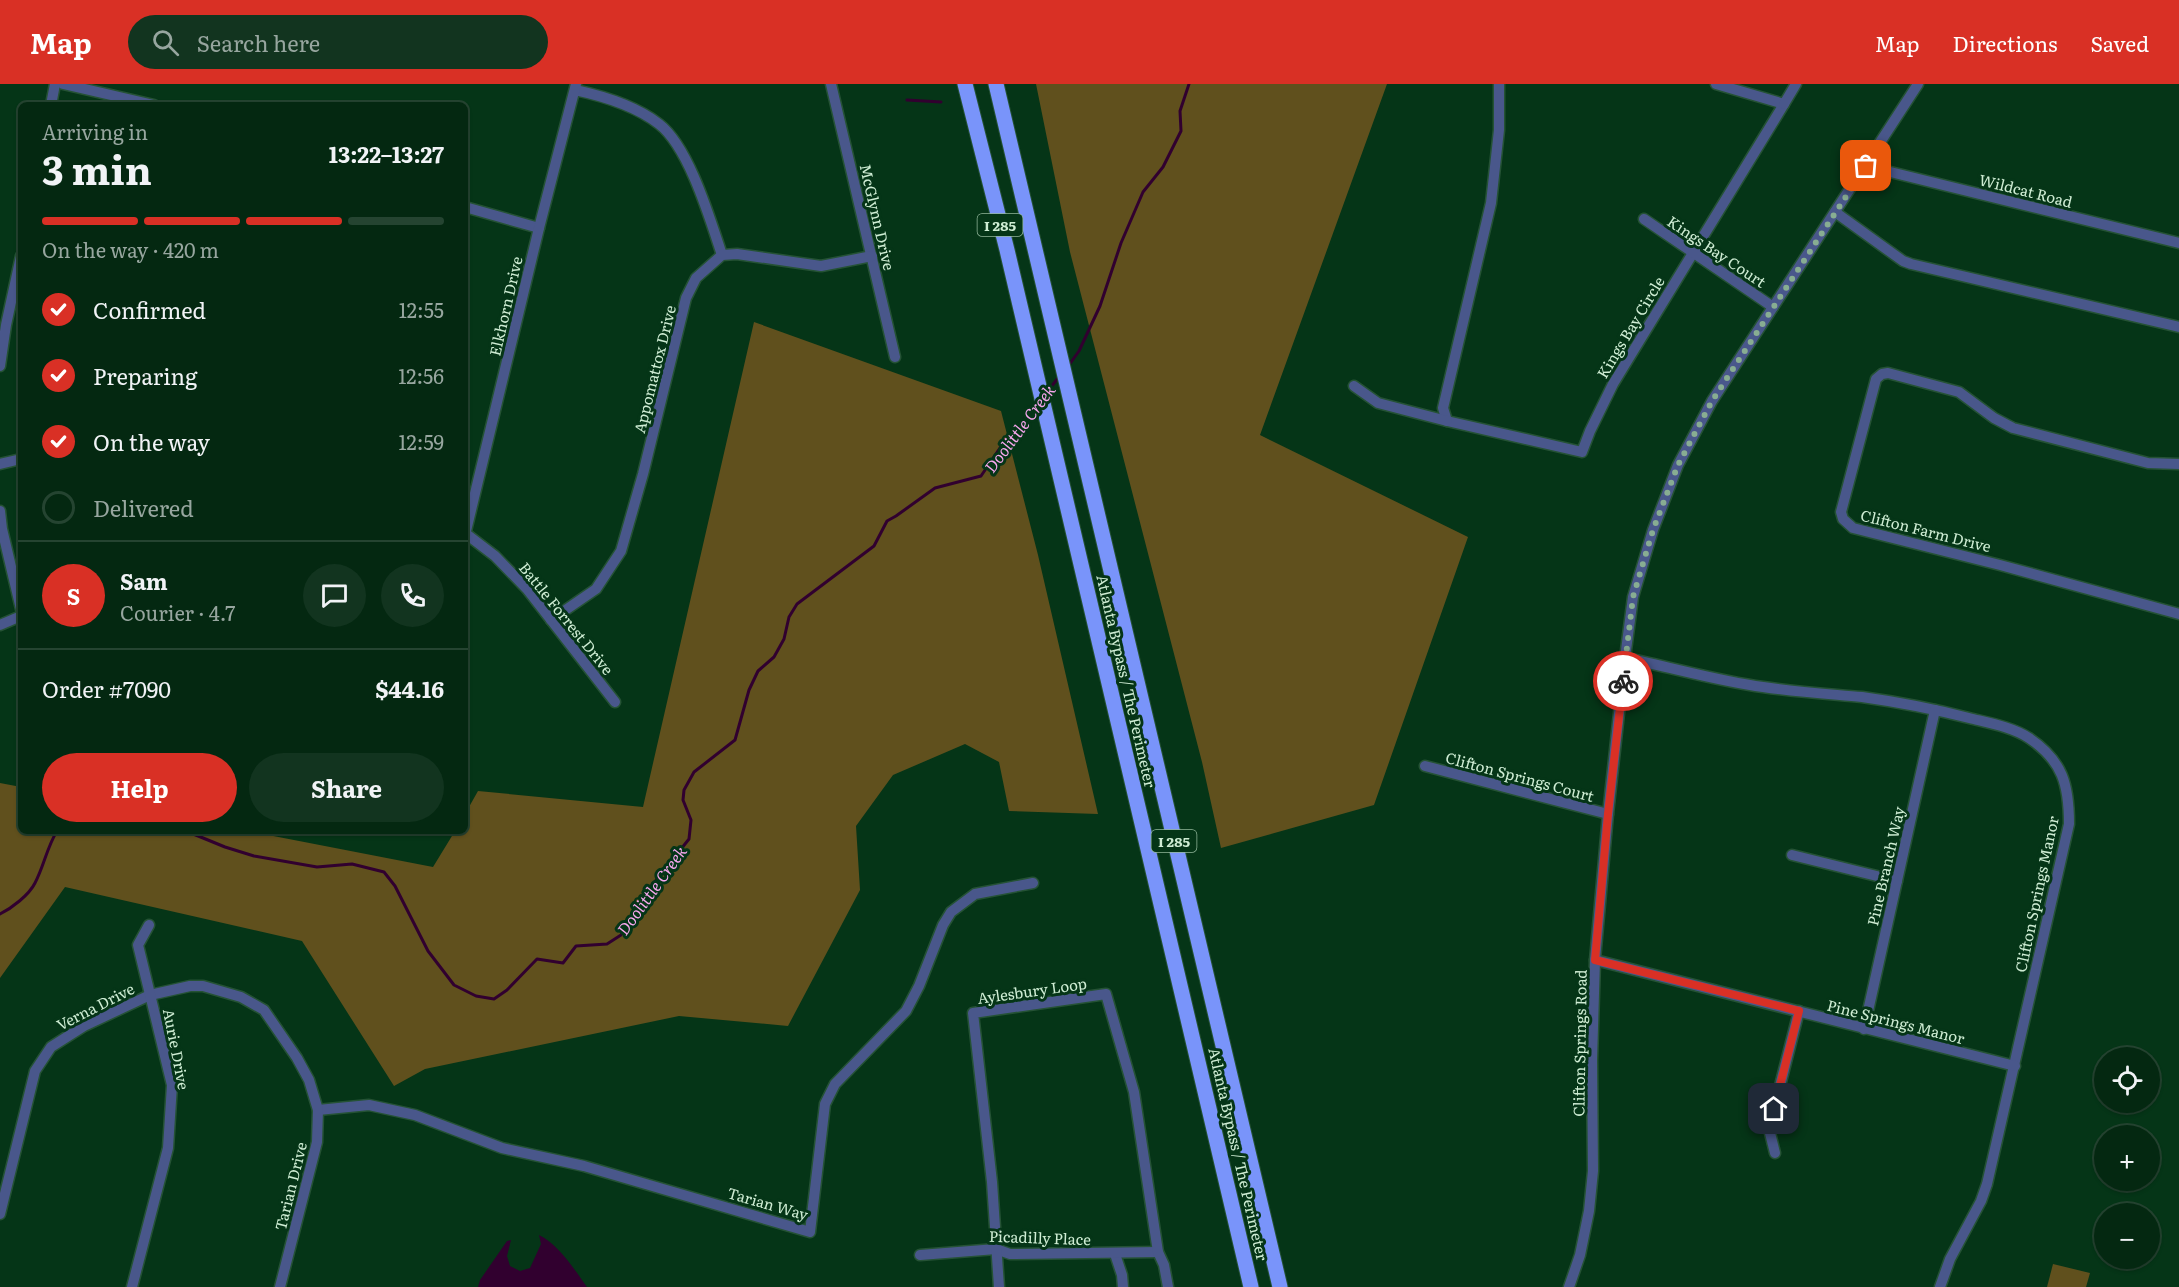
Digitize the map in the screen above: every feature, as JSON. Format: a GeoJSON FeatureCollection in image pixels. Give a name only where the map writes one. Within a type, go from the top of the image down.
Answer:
{"type":"FeatureCollection","features":[{"type":"Feature","properties":{"kind":"highway","name":"Atlanta Bypass / The Perimeter"},"geometry":{"type":"LineString","coordinates":[[965,84],[1034,366],[1251,1287]]}},
{"type":"Feature","properties":{"kind":"highway","name":"Atlanta Bypass / The Perimeter"},"geometry":{"type":"LineString","coordinates":[[996,84],[1280,1287]]}},
{"type":"Feature","properties":{"kind":"street"},"geometry":{"type":"LineString","coordinates":[[52,102],[55,84]]}},
{"type":"Feature","properties":{"kind":"street"},"geometry":{"type":"LineString","coordinates":[[63,84],[141,102]]}},
{"type":"Feature","properties":{"kind":"street","name":"McGlynn Drive"},"geometry":{"type":"LineString","coordinates":[[831,84],[895,357]]}},
{"type":"Feature","properties":{"kind":"street"},"geometry":{"type":"LineString","coordinates":[[1447,421],[1443,408],[1491,202],[1500,130],[1498,84]]}},
{"type":"Feature","properties":{"kind":"street"},"geometry":{"type":"LineString","coordinates":[[1716,84],[1784,104]]}},
{"type":"Feature","properties":{"kind":"street","name":"Kings Bay Circle"},"geometry":{"type":"LineString","coordinates":[[1354,386],[1378,403],[1582,452],[1613,384],[1796,84]]}},
{"type":"Feature","properties":{"kind":"street","name":"Clifton Springs Road"},"geometry":{"type":"LineString","coordinates":[[1569,1287],[1580,1254],[1589,1211],[1593,1171],[1592,1060],[1595,960],[1608,814],[1633,597],[1653,530],[1678,465],[1712,401],[1918,84]]}},
{"type":"Feature","properties":{"kind":"street"},"geometry":{"type":"LineString","coordinates":[[575,87],[649,117],[671,136],[687,165],[722,255],[737,254],[821,266],[872,256]]}},
{"type":"Feature","properties":{"kind":"street","name":"Elkhorn Drive"},"geometry":{"type":"LineString","coordinates":[[468,522],[575,87]]}},
{"type":"Feature","properties":{"kind":"street","name":"Wildcat Road"},"geometry":{"type":"LineString","coordinates":[[1866,166],[2179,243]]}},
{"type":"Feature","properties":{"kind":"street"},"geometry":{"type":"LineString","coordinates":[[468,208],[539,228]]}},
{"type":"Feature","properties":{"kind":"street"},"geometry":{"type":"LineString","coordinates":[[1835,212],[1903,261],[1911,264],[2179,327]]}},
{"type":"Feature","properties":{"kind":"street","name":"Kings Bay Court"},"geometry":{"type":"LineString","coordinates":[[1644,219],[1773,308]]}},
{"type":"Feature","properties":{"kind":"street","name":"Appomattox Drive"},"geometry":{"type":"LineString","coordinates":[[550,620],[596,589],[621,551],[643,474],[686,298],[696,278],[722,255]]}},
{"type":"Feature","properties":{"kind":"street"},"geometry":{"type":"LineString","coordinates":[[0,366],[18,270]]}},
{"type":"Feature","properties":{"kind":"street","name":"Clifton Farm Drive"},"geometry":{"type":"LineString","coordinates":[[2179,464],[2148,463],[2013,428],[1994,418],[1959,392],[1882,374],[1876,379],[1841,507],[1843,519],[1853,528],[2179,614]]}},
{"type":"Feature","properties":{"kind":"street"},"geometry":{"type":"LineString","coordinates":[[0,464],[18,460]]}},
{"type":"Feature","properties":{"kind":"street"},"geometry":{"type":"LineString","coordinates":[[0,511],[18,596]]}},
{"type":"Feature","properties":{"kind":"street","name":"Battle Forrest Drive"},"geometry":{"type":"LineString","coordinates":[[468,536],[495,556],[527,589],[615,702]]}},
{"type":"Feature","properties":{"kind":"street"},"geometry":{"type":"LineString","coordinates":[[0,625],[18,617]]}},
{"type":"Feature","properties":{"kind":"street","name":"Clifton Springs Manor"},"geometry":{"type":"LineString","coordinates":[[1625,658],[1761,687],[1865,698],[1935,710],[1999,726],[2029,738],[2051,756],[2059,767],[2066,785],[2069,824],[2015,1066],[1987,1184],[1981,1201],[1950,1259],[1940,1287]]}},
{"type":"Feature","properties":{"kind":"street","name":"Pine Branch Way"},"geometry":{"type":"LineString","coordinates":[[1864,1029],[1935,710]]}},
{"type":"Feature","properties":{"kind":"street","name":"Clifton Springs Court"},"geometry":{"type":"LineString","coordinates":[[1425,766],[1608,814]]}},
{"type":"Feature","properties":{"kind":"street"},"geometry":{"type":"LineString","coordinates":[[1792,855],[1897,881]]}},
{"type":"Feature","properties":{"kind":"street","name":"Tarian Way"},"geometry":{"type":"LineString","coordinates":[[318,1110],[369,1105],[415,1115],[502,1148],[584,1166],[810,1232],[825,1104],[835,1084],[906,1011],[919,986],[943,925],[951,912],[975,894],[1033,883]]}},
{"type":"Feature","properties":{"kind":"street","name":"Aurie Drive"},"geometry":{"type":"LineString","coordinates":[[132,1287],[168,1148],[171,1113],[172,1085],[138,945],[149,925]]}},
{"type":"Feature","properties":{"kind":"street","name":"Pine Springs Manor"},"geometry":{"type":"LineString","coordinates":[[1595,960],[2015,1066]]}},
{"type":"Feature","properties":{"kind":"street","name":"Tarian Drive"},"geometry":{"type":"LineString","coordinates":[[150,995],[190,986],[203,986],[241,997],[264,1010],[297,1058],[309,1080],[318,1110],[317,1142],[280,1287]]}},
{"type":"Feature","properties":{"kind":"street","name":"Aylesbury Loop"},"geometry":{"type":"LineString","coordinates":[[999,1287],[992,1182],[973,1012],[1106,994],[1134,1092],[1158,1252],[1164,1265],[1168,1287]]}},
{"type":"Feature","properties":{"kind":"street","name":"Verna Drive"},"geometry":{"type":"LineString","coordinates":[[0,1214],[36,1071],[51,1047],[84,1026],[150,995]]}},
{"type":"Feature","properties":{"kind":"street"},"geometry":{"type":"LineString","coordinates":[[1775,1153],[1769,1129],[1799,1011]]}},
{"type":"Feature","properties":{"kind":"street","name":"Picadilly Place"},"geometry":{"type":"LineString","coordinates":[[920,1255],[996,1249],[1011,1254],[1158,1252]]}},
{"type":"Feature","properties":{"kind":"street"},"geometry":{"type":"LineString","coordinates":[[1115,1254],[1122,1275],[1123,1287]]}},
{"type":"Feature","properties":{"kind":"shaded area"},"geometry":{"type":"Polygon","coordinates":[[[1036,84],[1387,84],[1260,435],[1468,537],[1374,805],[1221,848],[1202,762],[1070,252],[1036,84]]]}},
{"type":"Feature","properties":{"kind":"shaded area"},"geometry":{"type":"Polygon","coordinates":[[[754,322],[1001,411],[1038,555],[1098,814],[1009,811],[999,762],[965,744],[893,775],[856,826],[860,890],[788,1026],[679,1016],[425,1069],[394,1086],[302,941],[65,887],[0,978],[0,783],[18,786],[18,834],[262,834],[433,867],[453,834],[468,834],[468,809],[478,791],[643,807],[754,322]]]}},
{"type":"Feature","properties":{"kind":"shaded area"},"geometry":{"type":"Polygon","coordinates":[[[539,1235],[560,1251],[587,1287],[478,1287],[480,1280],[507,1241],[511,1240],[507,1256],[510,1266],[520,1271],[530,1268],[541,1244],[539,1235]]]}},
{"type":"Feature","properties":{"kind":"shaded area"},"geometry":{"type":"Polygon","coordinates":[[[2053,1264],[2090,1273],[2086,1287],[2047,1287],[2053,1264]]]}},
{"type":"Feature","properties":{"kind":"waterway","name":"Doolittle Creek"},"geometry":{"type":"LineString","coordinates":[[1069,365],[1079,351],[1100,306],[1121,243],[1143,192],[1163,167],[1181,131],[1180,111],[1189,84]]}},
{"type":"Feature","properties":{"kind":"waterway"},"geometry":{"type":"LineString","coordinates":[[907,100],[941,102]]}},
{"type":"Feature","properties":{"kind":"waterway","name":"Doolittle Creek"},"geometry":{"type":"LineString","coordinates":[[1046,393],[1059,377]]}},
{"type":"Feature","properties":{"kind":"waterway","name":"Doolittle Creek"},"geometry":{"type":"LineString","coordinates":[[193,834],[254,856],[317,867],[352,864],[384,872],[395,886],[428,951],[454,985],[476,996],[494,999],[507,990],[537,959],[563,963],[576,946],[607,944],[621,935],[650,888],[689,839],[691,820],[683,800],[684,790],[694,772],[735,740],[749,690],[758,671],[774,657],[784,639],[789,617],[797,604],[874,546],[887,521],[935,488],[981,476],[1004,442],[1038,403]]}},
{"type":"Feature","properties":{"kind":"waterway","name":"Doolittle Creek"},"geometry":{"type":"LineString","coordinates":[[0,914],[20,901],[32,888],[56,834]]}},
{"type":"Feature","properties":{"kind":"way so far"},"geometry":{"type":"LineString","coordinates":[[1623,681],[1633,597],[1653,530],[1678,465],[1712,401],[1866,166]]}},
{"type":"Feature","properties":{"kind":"route"},"geometry":{"type":"LineString","coordinates":[[1623,681],[1595,960],[1799,1011],[1774,1109]]}}]}
